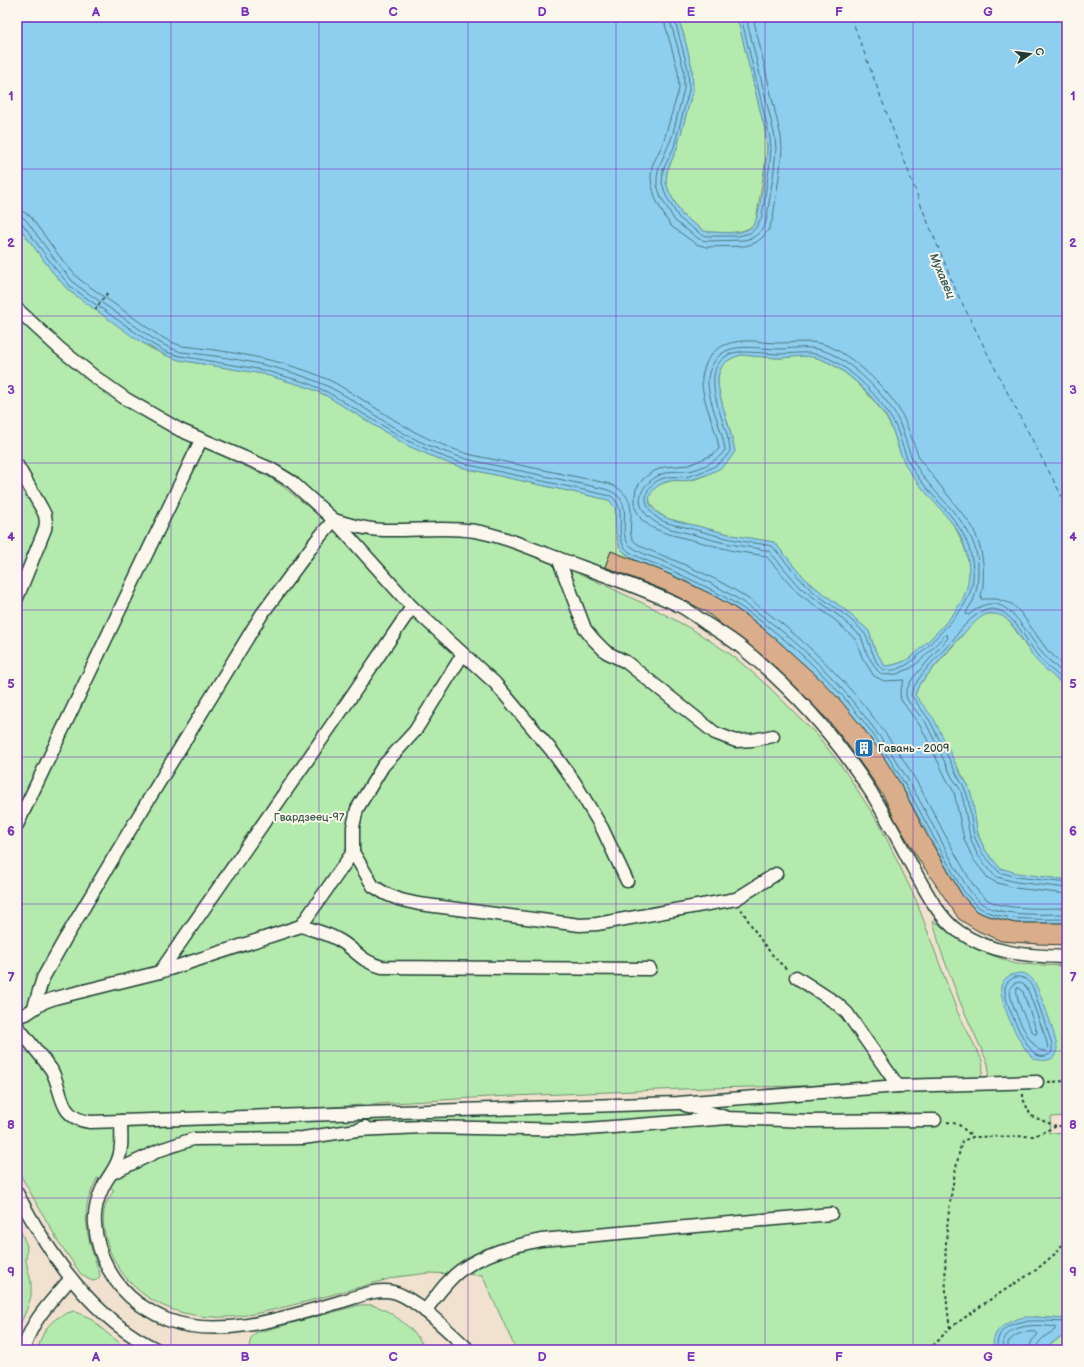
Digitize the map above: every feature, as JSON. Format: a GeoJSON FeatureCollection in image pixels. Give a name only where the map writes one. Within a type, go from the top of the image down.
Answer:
{"type":"FeatureCollection","features":[{"type":"Feature","properties":{"kind":"street"},"geometry":{"type":"LineString","coordinates":[[17,309],[59,348],[108,386],[151,414],[180,430],[271,469],[292,482],[334,520],[412,606],[495,683],[552,751],[575,783],[602,828],[627,881]]}},
{"type":"Feature","properties":{"kind":"street"},"geometry":{"type":"LineString","coordinates":[[17,825],[201,440]]}},
{"type":"Feature","properties":{"kind":"street"},"geometry":{"type":"LineString","coordinates":[[17,465],[42,509],[46,522],[42,536],[17,598]]}},
{"type":"Feature","properties":{"kind":"street"},"geometry":{"type":"LineString","coordinates":[[334,520],[357,527],[381,530],[453,529],[474,531],[497,536],[641,589],[682,607],[740,646],[793,694],[845,754],[872,794],[927,893],[941,913],[956,930],[993,949],[1020,954],[1067,956]]}},
{"type":"Feature","properties":{"kind":"street"},"geometry":{"type":"LineString","coordinates":[[34,1007],[44,978],[65,939],[258,620],[316,541],[334,520]]}},
{"type":"Feature","properties":{"kind":"street"},"geometry":{"type":"LineString","coordinates":[[558,558],[585,629],[606,652],[626,662],[715,733],[736,741],[753,740],[773,736]]}},
{"type":"Feature","properties":{"kind":"street"},"geometry":{"type":"LineString","coordinates":[[160,972],[412,606]]}},
{"type":"Feature","properties":{"kind":"street"},"geometry":{"type":"LineString","coordinates":[[463,654],[415,731],[383,766],[364,795],[357,810],[353,827],[353,852],[373,886],[386,894],[401,900],[425,905],[580,925],[616,922],[736,899],[776,874]]}},
{"type":"Feature","properties":{"kind":"street"},"geometry":{"type":"LineString","coordinates":[[17,1016],[26,1014],[34,1007],[55,998],[160,972],[301,926],[353,852]]}},
{"type":"Feature","properties":{"kind":"street"},"geometry":{"type":"LineString","coordinates":[[301,926],[338,940],[371,964],[382,966],[650,969]]}},
{"type":"Feature","properties":{"kind":"street"},"geometry":{"type":"LineString","coordinates":[[796,977],[836,1003],[847,1013],[898,1086]]}},
{"type":"Feature","properties":{"kind":"street"},"geometry":{"type":"LineString","coordinates":[[17,1026],[51,1069],[55,1076],[66,1111],[73,1118],[90,1122],[678,1103],[898,1086],[1037,1082]]}},
{"type":"Feature","properties":{"kind":"street"},"geometry":{"type":"LineString","coordinates":[[678,1103],[728,1118]]}},
{"type":"Feature","properties":{"kind":"street"},"geometry":{"type":"LineString","coordinates":[[357,1130],[408,1112]]}},
{"type":"Feature","properties":{"kind":"street"},"geometry":{"type":"LineString","coordinates":[[112,1173],[160,1150],[193,1140],[303,1138],[357,1130],[422,1127],[574,1130],[728,1118],[808,1121],[935,1120]]}},
{"type":"Feature","properties":{"kind":"street"},"geometry":{"type":"LineString","coordinates":[[121,1121],[122,1145],[119,1159],[102,1188],[96,1205],[95,1224],[98,1243],[106,1266],[118,1284],[132,1299],[150,1311],[168,1320],[192,1326],[244,1326],[385,1291],[400,1294],[425,1311],[469,1350]]}},
{"type":"Feature","properties":{"kind":"street"},"geometry":{"type":"LineString","coordinates":[[17,1193],[48,1248],[71,1278],[96,1306],[123,1329],[158,1350]]}},
{"type":"Feature","properties":{"kind":"street"},"geometry":{"type":"LineString","coordinates":[[425,1311],[442,1288],[461,1270],[485,1256],[511,1247],[541,1240],[831,1214]]}},
{"type":"Feature","properties":{"kind":"street"},"geometry":{"type":"LineString","coordinates":[[24,1350],[26,1337],[34,1323],[71,1278]]}},
{"type":"Feature","properties":{"kind":"path"},"geometry":{"type":"LineString","coordinates":[[95,310],[108,292]]}},
{"type":"Feature","properties":{"kind":"path"},"geometry":{"type":"LineString","coordinates":[[736,899],[760,939],[776,961],[796,977]]}},
{"type":"Feature","properties":{"kind":"path"},"geometry":{"type":"LineString","coordinates":[[1067,1081],[1037,1082],[1023,1091],[1023,1099],[1030,1116],[1057,1126],[1067,1126]]}},
{"type":"Feature","properties":{"kind":"path"},"geometry":{"type":"LineString","coordinates":[[935,1120],[958,1124],[973,1137]]}},
{"type":"Feature","properties":{"kind":"path"},"geometry":{"type":"LineString","coordinates":[[950,1328],[944,1272],[946,1234],[950,1196],[962,1141],[973,1137],[1034,1136],[1057,1126]]}},
{"type":"Feature","properties":{"kind":"path"},"geometry":{"type":"LineString","coordinates":[[929,1350],[950,1328],[1036,1270],[1056,1253],[1067,1238]]}},
{"type":"Feature","properties":{"kind":"green space"},"geometry":{"type":"Polygon","coordinates":[[[678,17],[737,17],[765,130],[767,148],[756,221],[752,226],[741,231],[704,231],[682,215],[670,194],[666,183],[667,171],[677,148],[693,90],[692,68],[678,17]]]}},
{"type":"Feature","properties":{"kind":"green space"},"geometry":{"type":"Polygon","coordinates":[[[17,224],[51,270],[68,290],[150,348],[179,360],[263,374],[307,387],[327,396],[406,445],[448,463],[468,469],[609,500],[614,505],[616,511],[617,533],[620,546],[627,555],[637,561],[611,551],[605,567],[598,565],[596,572],[517,540],[357,523],[337,514],[322,503],[179,424],[105,380],[41,326],[17,302],[17,224]]]}},
{"type":"Feature","properties":{"kind":"green space","name":"Гвардзеец-97"},"geometry":{"type":"Polygon","coordinates":[[[17,312],[126,406],[171,433],[269,477],[316,513],[330,521],[470,534],[518,548],[581,574],[653,608],[695,631],[733,656],[771,689],[817,735],[843,768],[880,825],[916,900],[957,1011],[982,1060],[983,1067],[981,1076],[979,1078],[890,1084],[707,1088],[489,1097],[204,1115],[78,1116],[17,1017],[17,312]]]}},
{"type":"Feature","properties":{"kind":"green space"},"geometry":{"type":"Polygon","coordinates":[[[741,355],[777,358],[802,356],[817,358],[828,362],[850,377],[879,408],[895,435],[902,458],[954,525],[961,539],[969,569],[968,585],[965,594],[954,613],[915,654],[908,659],[897,664],[885,666],[875,650],[869,631],[844,609],[808,582],[774,542],[737,536],[669,519],[661,515],[652,505],[650,495],[658,485],[670,481],[689,481],[706,475],[715,471],[728,461],[735,451],[720,396],[718,379],[719,371],[723,365],[730,359],[741,355]]]}},
{"type":"Feature","properties":{"kind":"green space"},"geometry":{"type":"Polygon","coordinates":[[[986,614],[1000,615],[1008,620],[1025,645],[1067,688],[1067,880],[1033,876],[1015,872],[1001,868],[994,862],[979,837],[968,785],[915,695],[919,685],[966,631],[977,619],[986,614]]]}},
{"type":"Feature","properties":{"kind":"green space"},"geometry":{"type":"Polygon","coordinates":[[[933,920],[954,936],[984,952],[1015,964],[1067,966],[1067,1116],[1051,1117],[1049,1133],[1067,1132],[1067,1319],[1035,1317],[1014,1320],[993,1347],[994,1350],[516,1350],[482,1275],[429,1273],[396,1277],[255,1314],[228,1317],[191,1315],[173,1310],[157,1303],[142,1293],[128,1280],[113,1259],[105,1235],[103,1219],[106,1204],[114,1190],[97,1178],[87,1205],[87,1230],[100,1276],[97,1280],[93,1281],[81,1274],[58,1241],[17,1169],[17,1033],[43,1067],[81,1125],[126,1128],[488,1115],[987,1078],[989,1071],[988,1064],[960,1002],[940,948],[933,920]]]}},
{"type":"Feature","properties":{"kind":"green space"},"geometry":{"type":"Polygon","coordinates":[[[17,1222],[27,1246],[26,1261],[31,1282],[31,1296],[17,1331],[17,1222]]]}},
{"type":"Feature","properties":{"kind":"green space"},"geometry":{"type":"Polygon","coordinates":[[[360,1305],[369,1305],[381,1308],[396,1317],[418,1337],[424,1350],[250,1350],[250,1341],[255,1333],[360,1305]]]}},
{"type":"Feature","properties":{"kind":"green space"},"geometry":{"type":"Polygon","coordinates":[[[74,1311],[90,1318],[129,1350],[38,1350],[42,1336],[50,1324],[60,1316],[74,1311]]]}},
{"type":"Feature","properties":{"kind":"green space"},"geometry":{"type":"Polygon","coordinates":[[[1067,1334],[1067,1350],[1043,1350],[1050,1344],[1067,1334]]]}},
{"type":"Feature","properties":{"kind":"water","name":"Мухавец"},"geometry":{"type":"Polygon","coordinates":[[[17,17],[678,17],[692,68],[693,90],[677,148],[667,171],[666,183],[670,194],[682,215],[704,231],[732,233],[749,229],[756,221],[763,189],[767,148],[765,130],[737,17],[1067,17],[1067,688],[1035,659],[1011,623],[1000,615],[987,614],[972,625],[942,657],[919,685],[915,695],[934,719],[960,773],[968,785],[972,797],[978,835],[985,850],[1000,868],[1017,873],[1067,880],[1067,923],[1015,923],[988,916],[976,911],[962,895],[900,783],[820,679],[777,640],[754,621],[732,606],[684,580],[637,561],[624,552],[620,548],[616,533],[615,508],[609,500],[468,469],[448,463],[406,445],[327,396],[307,387],[263,374],[179,360],[165,355],[136,339],[68,290],[51,270],[17,224],[17,17]],[[741,355],[730,359],[723,365],[719,371],[718,379],[720,396],[735,451],[728,461],[719,469],[690,480],[669,481],[658,486],[654,489],[650,496],[649,500],[651,507],[669,519],[737,536],[774,542],[808,582],[844,609],[869,631],[875,650],[885,666],[897,664],[908,659],[945,624],[961,602],[969,576],[967,556],[960,536],[952,523],[919,485],[905,465],[893,431],[881,409],[866,391],[847,374],[827,362],[812,357],[802,356],[777,358],[741,355]]]}},
{"type":"Feature","properties":{"kind":"water"},"geometry":{"type":"Polygon","coordinates":[[[1024,973],[1033,980],[1047,1013],[1057,1049],[1056,1053],[1051,1059],[1037,1060],[1028,1053],[1011,1024],[1003,1002],[1001,986],[1004,980],[1008,976],[1024,973]]]}},
{"type":"Feature","properties":{"kind":"water"},"geometry":{"type":"Polygon","coordinates":[[[1024,1317],[1067,1319],[1067,1334],[1043,1350],[994,1350],[994,1337],[997,1332],[1006,1324],[1024,1317]]]}},
{"type":"Feature","properties":{"kind":"building","name":"Гавань - 2009"},"geometry":{"type":"Polygon","coordinates":[[[611,551],[660,570],[709,593],[754,621],[777,640],[820,679],[841,701],[863,728],[900,783],[927,835],[962,895],[976,911],[988,916],[1015,923],[1067,923],[1067,945],[1001,941],[978,931],[959,919],[919,860],[895,820],[884,797],[828,720],[770,664],[705,611],[666,591],[605,567],[611,551]]]}},
{"type":"Feature","properties":{"kind":"ferry route"},"geometry":{"type":"LineString","coordinates":[[851,17],[922,208],[957,293],[1067,506]]}},
{"type":"Feature","properties":{"kind":"place","name":"Гавань - 2009"},"geometry":{"type":"Point","coordinates":[864,748]}}]}
